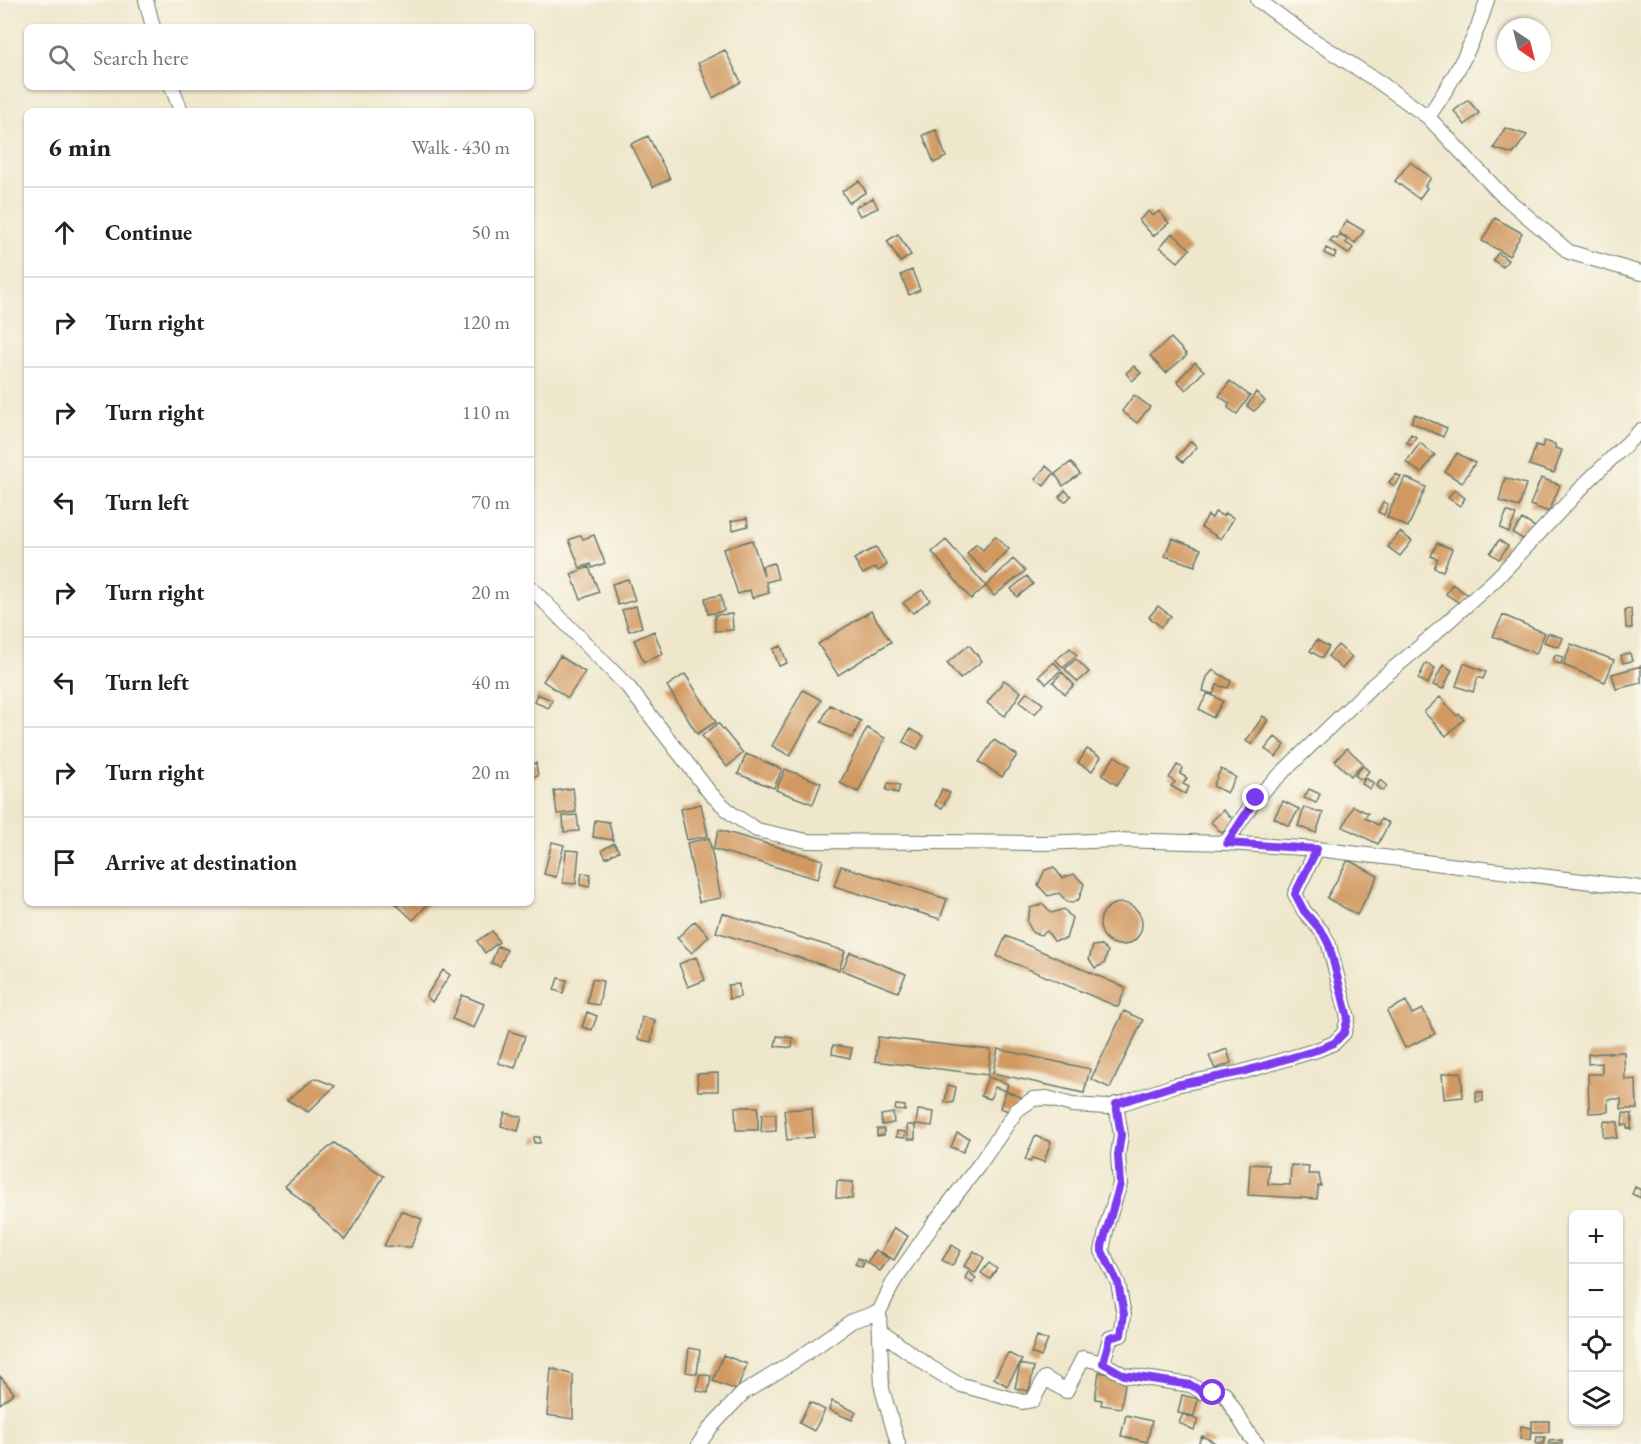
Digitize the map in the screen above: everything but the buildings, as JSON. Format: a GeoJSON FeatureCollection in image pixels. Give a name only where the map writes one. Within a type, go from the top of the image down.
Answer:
{"type":"FeatureCollection","features":[{"type":"Feature","properties":{"kind":"street"},"geometry":{"type":"LineString","coordinates":[[146,0],[152,24]]}},
{"type":"Feature","properties":{"kind":"street"},"geometry":{"type":"LineString","coordinates":[[1258,0],[1310,38],[1379,82],[1428,117],[1500,193],[1569,252],[1641,273]]}},
{"type":"Feature","properties":{"kind":"street"},"geometry":{"type":"LineString","coordinates":[[1428,117],[1449,87],[1465,57],[1481,21],[1487,0]]}},
{"type":"Feature","properties":{"kind":"street"},"geometry":{"type":"LineString","coordinates":[[173,90],[180,108]]}},
{"type":"Feature","properties":{"kind":"street"},"geometry":{"type":"LineString","coordinates":[[1227,843],[1256,798],[1372,686],[1496,579],[1589,480],[1641,430]]}},
{"type":"Feature","properties":{"kind":"street"},"geometry":{"type":"LineString","coordinates":[[534,591],[629,688],[710,793],[732,814],[757,830],[807,841],[1043,843],[1115,840],[1227,843],[1317,849],[1641,888]]}},
{"type":"Feature","properties":{"kind":"street"},"geometry":{"type":"LineString","coordinates":[[898,1444],[882,1389],[879,1312],[894,1281],[1017,1110],[1033,1099],[1047,1098],[1072,1105],[1107,1107],[1176,1085],[1242,1072],[1317,1050],[1334,1043],[1344,1033],[1348,1018],[1329,945],[1323,933],[1304,911],[1295,894],[1317,849]]}},
{"type":"Feature","properties":{"kind":"street"},"geometry":{"type":"LineString","coordinates":[[1103,1363],[1110,1338],[1121,1335],[1124,1314],[1118,1283],[1102,1251],[1108,1221],[1120,1184],[1118,1155],[1121,1135],[1116,1104]]}},
{"type":"Feature","properties":{"kind":"street"},"geometry":{"type":"LineString","coordinates":[[699,1444],[711,1427],[743,1393],[798,1359],[852,1321],[879,1312]]}},
{"type":"Feature","properties":{"kind":"street"},"geometry":{"type":"LineString","coordinates":[[881,1332],[958,1384],[1023,1402],[1033,1400],[1045,1378],[1066,1391],[1083,1358],[1103,1363],[1124,1375],[1191,1385],[1202,1392],[1224,1394],[1257,1444]]}},
{"type":"Feature","properties":{"kind":"route"},"geometry":{"type":"LineString","coordinates":[[1213,1393],[1202,1392],[1191,1385],[1124,1375],[1103,1363],[1110,1338],[1121,1335],[1124,1314],[1118,1283],[1102,1251],[1102,1246],[1120,1184],[1118,1155],[1121,1135],[1116,1104],[1176,1085],[1242,1072],[1317,1050],[1334,1043],[1344,1033],[1348,1018],[1329,945],[1323,933],[1304,911],[1295,894],[1317,849],[1227,843],[1256,798]]}}]}
